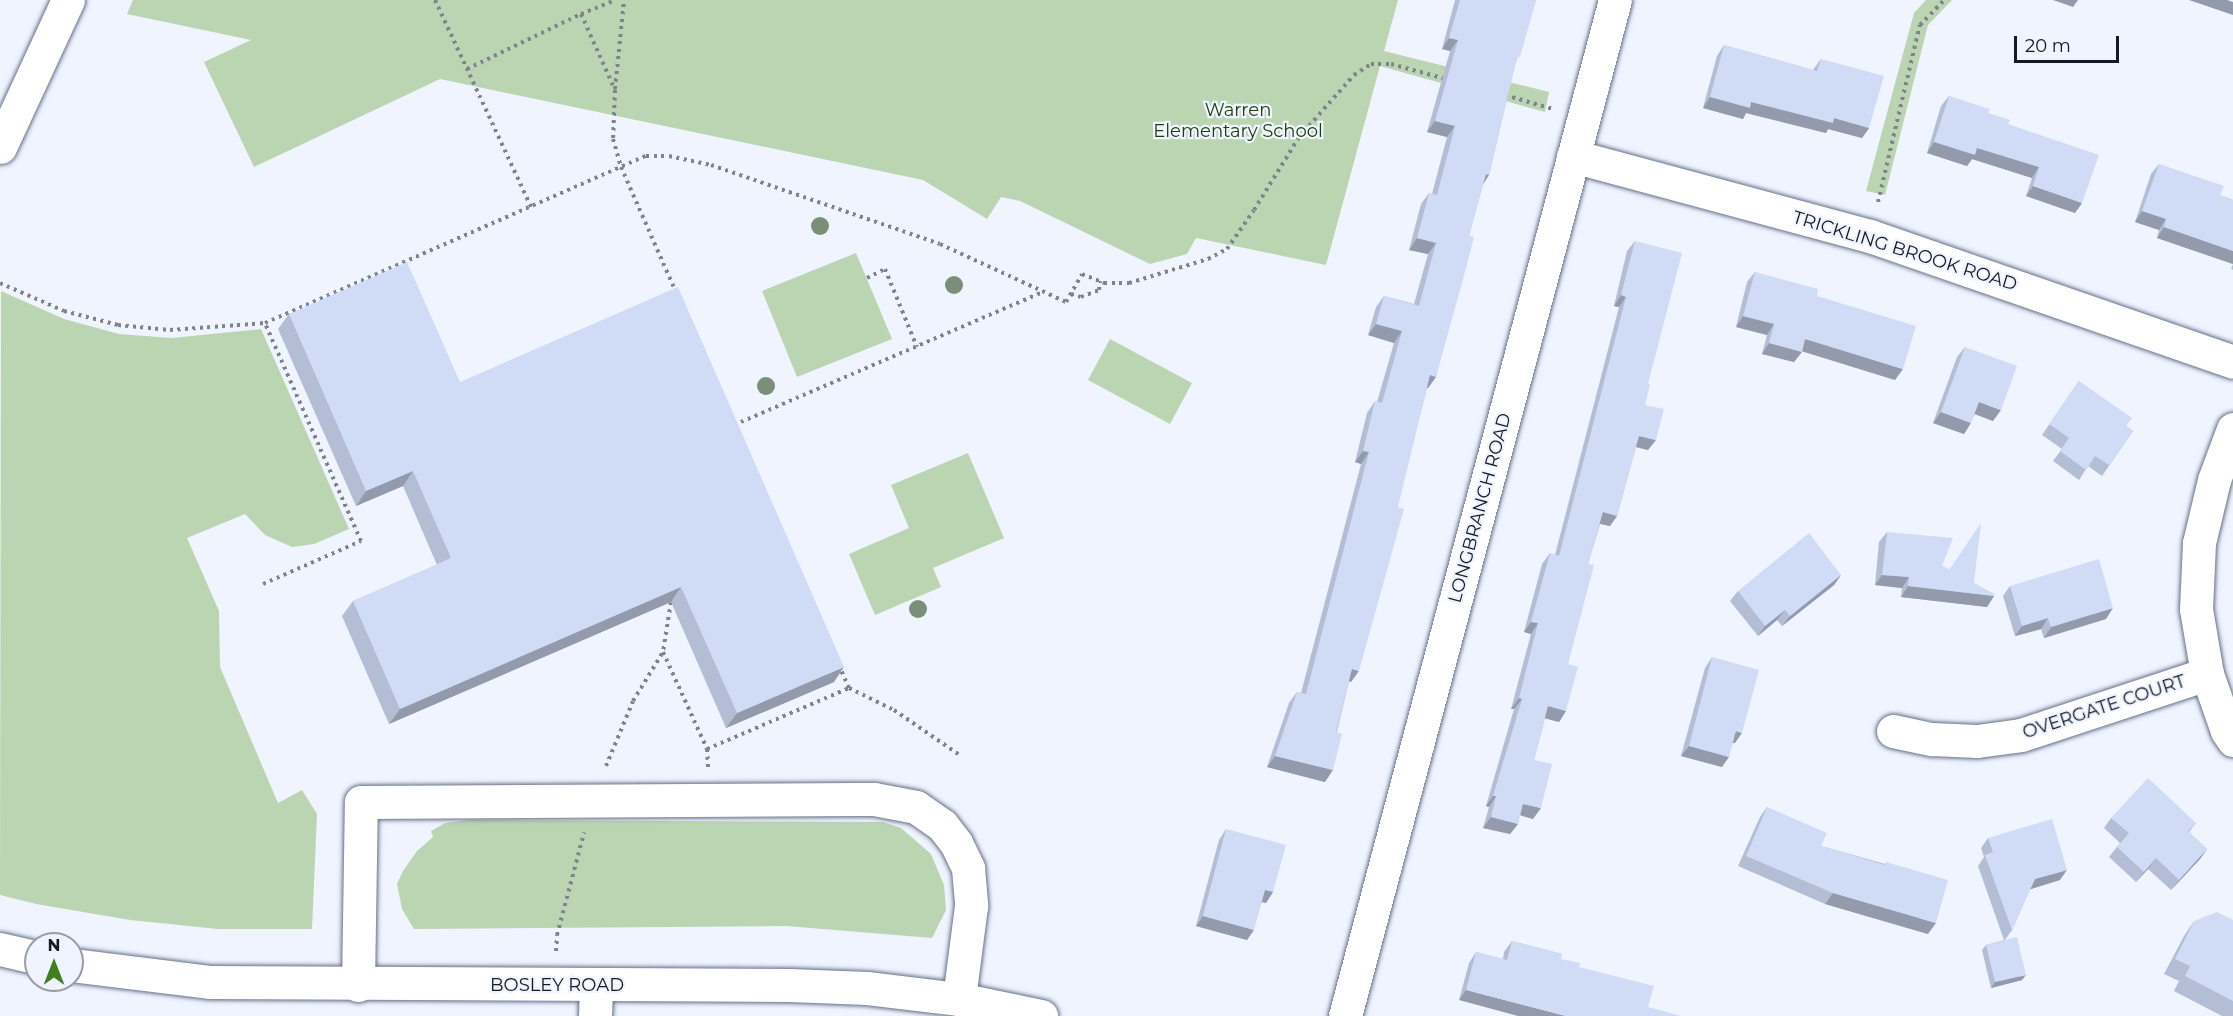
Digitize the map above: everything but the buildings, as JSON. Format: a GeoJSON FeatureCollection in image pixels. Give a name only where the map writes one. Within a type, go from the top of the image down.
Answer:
{"type":"FeatureCollection","features":[{"type":"Feature","properties":{"kind":"street"},"geometry":{"type":"LineString","coordinates":[[0,147],[69,0]]}},
{"type":"Feature","properties":{"kind":"street","name":"LONGBRANCH ROAD"},"geometry":{"type":"LineString","coordinates":[[1345,1016],[1616,0]]}},
{"type":"Feature","properties":{"kind":"street","name":"TRICKLING BROOK ROAD"},"geometry":{"type":"LineString","coordinates":[[1573,156],[1870,236],[2233,362]]}},
{"type":"Feature","properties":{"kind":"street"},"geometry":{"type":"LineString","coordinates":[[2233,429],[2214,480],[2199,543],[2196,609],[2207,674],[2227,731],[2233,740]]}},
{"type":"Feature","properties":{"kind":"street","name":"OVERGATE COURT"},"geometry":{"type":"LineString","coordinates":[[1893,731],[1932,739],[1966,741],[2021,735],[2207,674]]}},
{"type":"Feature","properties":{"kind":"street"},"geometry":{"type":"LineString","coordinates":[[358,985],[361,802],[874,799],[916,807],[942,825],[956,843],[968,868],[971,906],[959,999]]}},
{"type":"Feature","properties":{"kind":"street"},"geometry":{"type":"LineString","coordinates":[[0,949],[24,954]]}},
{"type":"Feature","properties":{"kind":"street","name":"BOSLEY ROAD"},"geometry":{"type":"LineString","coordinates":[[84,967],[145,976],[211,982],[358,985],[596,1000],[789,985],[867,988],[959,999],[1041,1016]]}},
{"type":"Feature","properties":{"kind":"path"},"geometry":{"type":"LineString","coordinates":[[435,0],[531,207]]}},
{"type":"Feature","properties":{"kind":"path"},"geometry":{"type":"LineString","coordinates":[[467,69],[615,0]]}},
{"type":"Feature","properties":{"kind":"path"},"geometry":{"type":"LineString","coordinates":[[624,0],[615,90],[613,140],[621,167],[678,296]]}},
{"type":"Feature","properties":{"kind":"path"},"geometry":{"type":"LineString","coordinates":[[1878,202],[1920,25],[1944,0]]}},
{"type":"Feature","properties":{"kind":"path"},"geometry":{"type":"LineString","coordinates":[[581,14],[615,90]]}},
{"type":"Feature","properties":{"kind":"path"},"geometry":{"type":"LineString","coordinates":[[0,283],[64,311],[118,325],[170,330],[265,323],[646,156],[669,156],[711,165],[940,244],[1066,303],[1082,274],[1100,281],[1129,283],[1208,259],[1227,249],[1299,137],[1354,75],[1371,64],[1391,64],[1456,82]]}},
{"type":"Feature","properties":{"kind":"path"},"geometry":{"type":"LineString","coordinates":[[1499,94],[1554,109]]}},
{"type":"Feature","properties":{"kind":"path"},"geometry":{"type":"LineString","coordinates":[[867,278],[885,269],[917,347]]}},
{"type":"Feature","properties":{"kind":"path"},"geometry":{"type":"LineString","coordinates":[[1071,294],[1081,297],[1098,290],[1100,281]]}},
{"type":"Feature","properties":{"kind":"path"},"geometry":{"type":"LineString","coordinates":[[734,425],[1044,292]]}},
{"type":"Feature","properties":{"kind":"path"},"geometry":{"type":"LineString","coordinates":[[263,584],[361,541],[265,323]]}},
{"type":"Feature","properties":{"kind":"path"},"geometry":{"type":"LineString","coordinates":[[729,414],[739,436]]}},
{"type":"Feature","properties":{"kind":"path"},"geometry":{"type":"LineString","coordinates":[[671,602],[663,652],[707,749],[709,800]]}},
{"type":"Feature","properties":{"kind":"path"},"geometry":{"type":"LineString","coordinates":[[839,666],[849,688],[894,710],[958,754]]}},
{"type":"Feature","properties":{"kind":"path"},"geometry":{"type":"LineString","coordinates":[[707,749],[849,688]]}},
{"type":"Feature","properties":{"kind":"green space","name":"Warren Elementary School"},"geometry":{"type":"Polygon","coordinates":[[[133,0],[1398,0],[1384,51],[1549,92],[1545,112],[1380,66],[1326,265],[1196,238],[1187,254],[1150,264],[1020,201],[1001,197],[987,219],[923,180],[440,79],[254,167],[204,62],[251,40],[127,14],[133,0]]]}},
{"type":"Feature","properties":{"kind":"green space"},"geometry":{"type":"Polygon","coordinates":[[[1926,0],[1952,0],[1928,25],[1885,195],[1866,191],[1914,13],[1926,0]]]}},
{"type":"Feature","properties":{"kind":"green space"},"geometry":{"type":"Polygon","coordinates":[[[856,253],[892,339],[797,377],[762,291],[856,253]]]}},
{"type":"Feature","properties":{"kind":"green space"},"geometry":{"type":"Polygon","coordinates":[[[1,291],[64,319],[119,334],[172,338],[261,329],[349,529],[314,544],[292,547],[265,535],[245,514],[187,538],[219,611],[220,667],[278,803],[302,790],[317,814],[312,929],[218,929],[130,920],[36,904],[0,895],[1,291]]]}},
{"type":"Feature","properties":{"kind":"green space"},"geometry":{"type":"Polygon","coordinates":[[[1110,339],[1192,383],[1170,424],[1088,380],[1110,339]]]}},
{"type":"Feature","properties":{"kind":"green space"},"geometry":{"type":"Polygon","coordinates":[[[968,453],[1004,538],[933,568],[941,587],[875,615],[849,554],[909,528],[891,485],[968,453]]]}},
{"type":"Feature","properties":{"kind":"green space"},"geometry":{"type":"Polygon","coordinates":[[[470,820],[883,822],[901,828],[931,854],[944,885],[946,910],[932,938],[786,926],[414,929],[402,909],[397,884],[403,871],[417,851],[433,837],[431,831],[445,823],[470,820]]]}}]}
